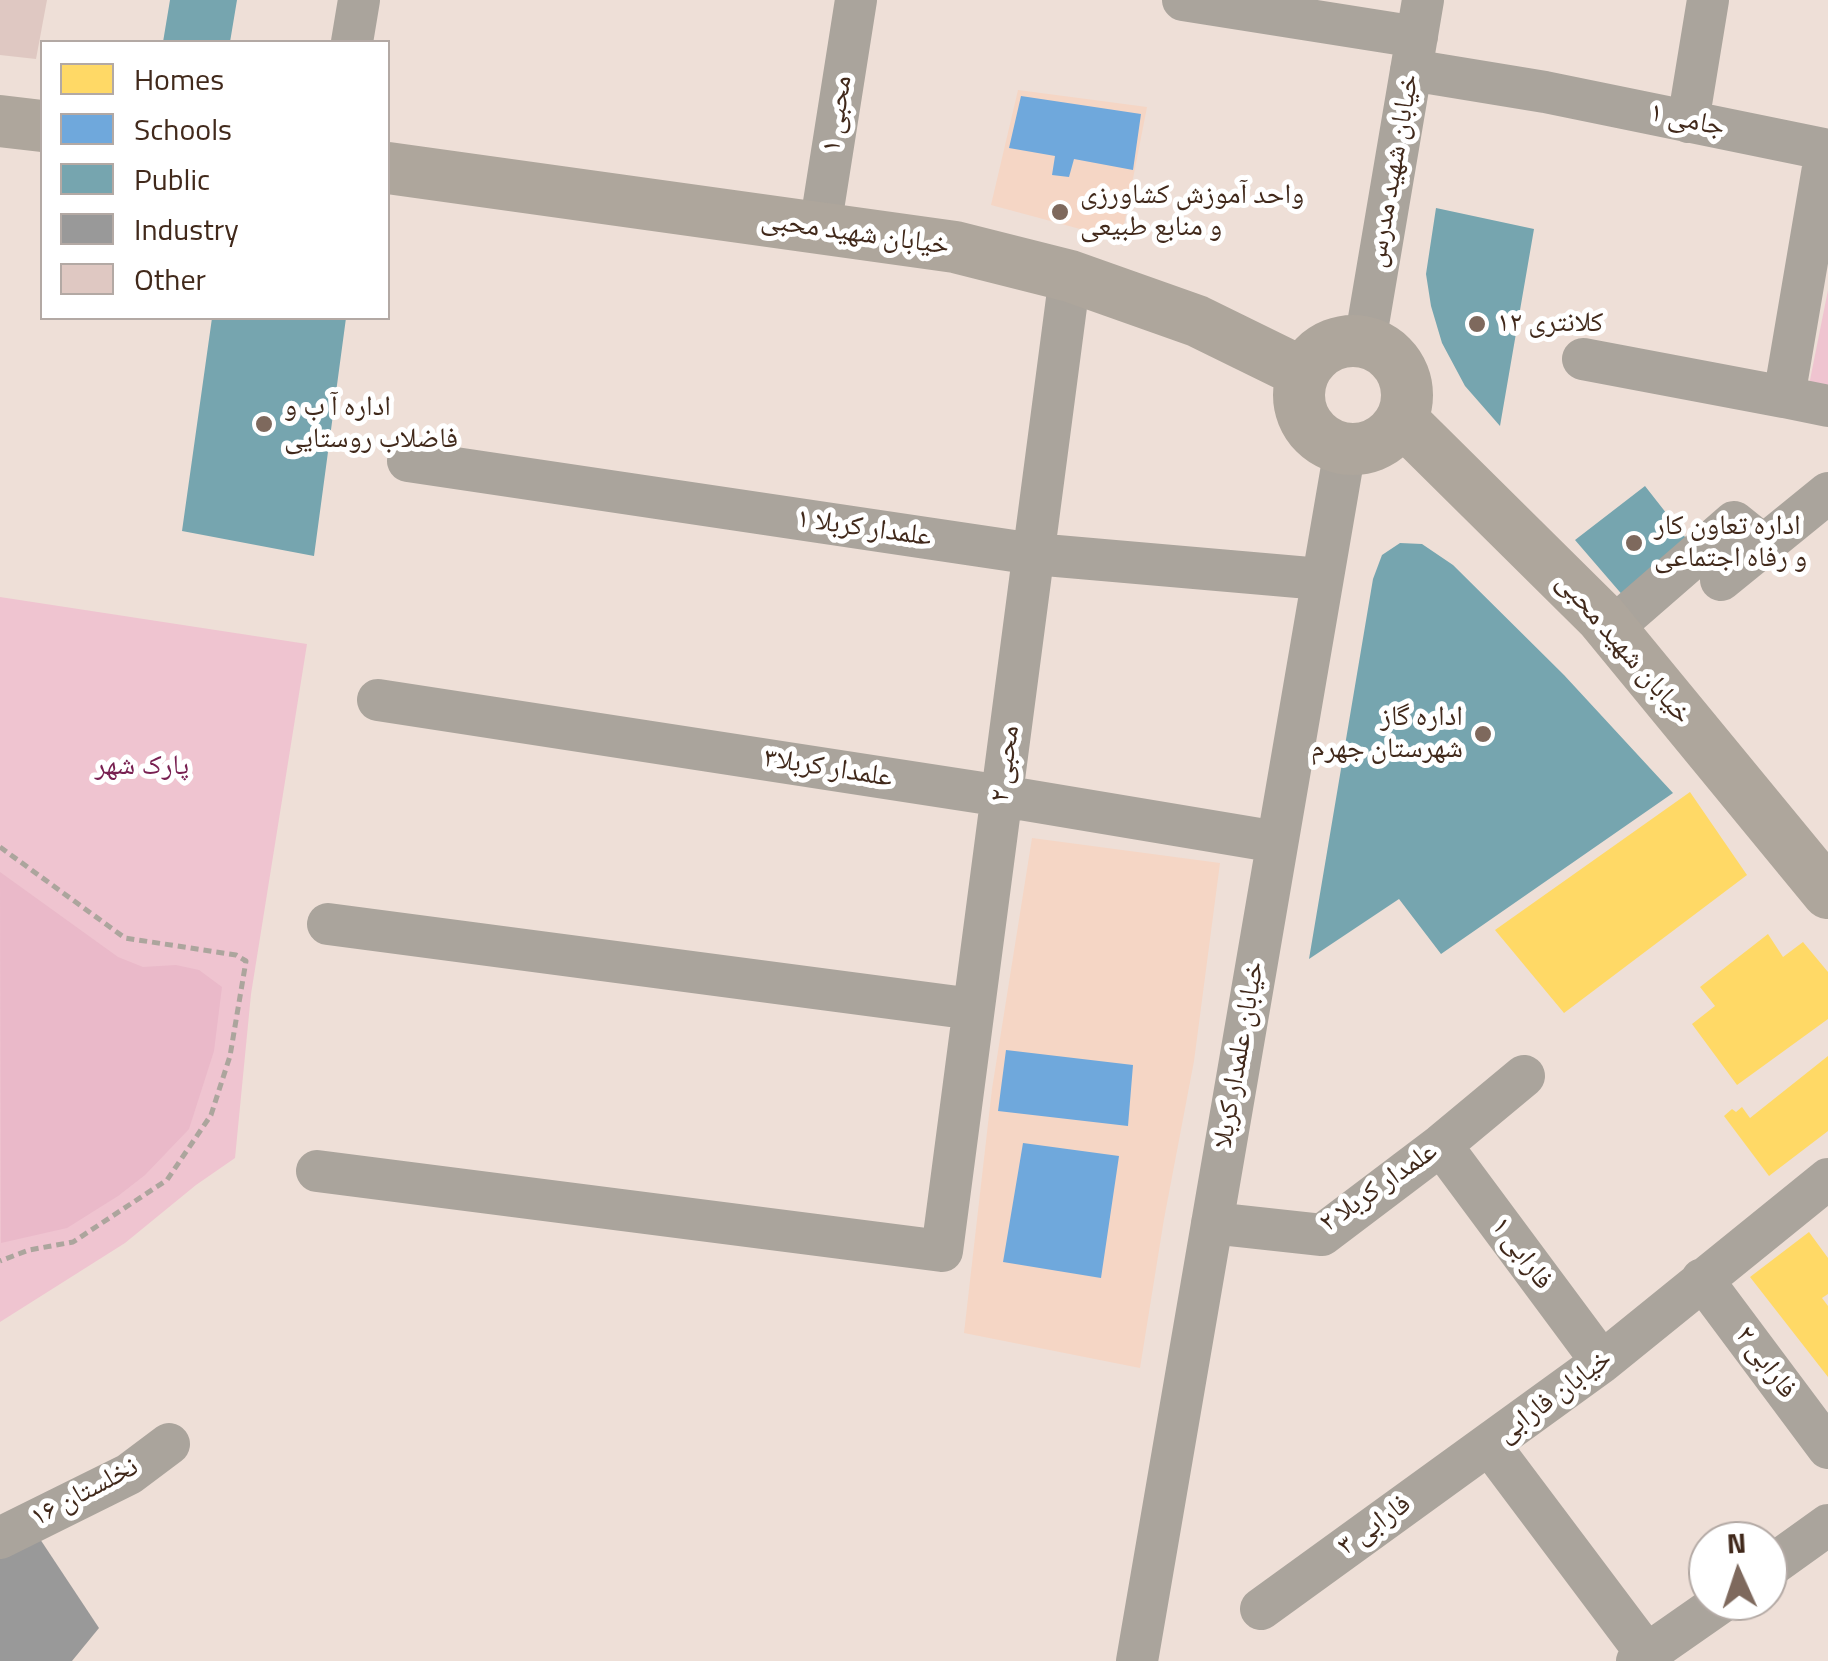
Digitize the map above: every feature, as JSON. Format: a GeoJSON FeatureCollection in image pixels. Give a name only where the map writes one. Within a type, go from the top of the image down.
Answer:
{"type":"FeatureCollection","features":[{"type":"Feature","properties":{"kind":"main road"},"geometry":{"type":"LineString","coordinates":[[0,121],[40,126]]}},
{"type":"Feature","properties":{"kind":"main road","name":"خیابان شهید محبی"},"geometry":{"type":"LineString","coordinates":[[390,168],[955,247],[1070,276],[1197,321],[1303,373]]}},
{"type":"Feature","properties":{"kind":"main road"},"geometry":{"type":"LineString","coordinates":[[1346,341],[1365,342],[1394,358],[1403,372],[1408,405],[1392,434],[1378,444],[1346,449],[1329,444],[1305,421],[1299,389],[1303,373],[1328,346],[1346,341]]}},
{"type":"Feature","properties":{"kind":"main road","name":"خیابان شهید محبی"},"geometry":{"type":"LineString","coordinates":[[1402,420],[1611,629],[1821,869]]}},
{"type":"Feature","properties":{"kind":"street"},"geometry":{"type":"LineString","coordinates":[[352,40],[359,0]]}},
{"type":"Feature","properties":{"kind":"street","name":"محبی ۱"},"geometry":{"type":"LineString","coordinates":[[820,228],[856,0]]}},
{"type":"Feature","properties":{"kind":"street","name":"جامی ۱"},"geometry":{"type":"LineString","coordinates":[[1184,0],[1417,36],[1546,92],[1827,150]]}},
{"type":"Feature","properties":{"kind":"street"},"geometry":{"type":"LineString","coordinates":[[1688,122],[1708,0]]}},
{"type":"Feature","properties":{"kind":"street","name":"خیابان شهید مدرس"},"geometry":{"type":"LineString","coordinates":[[1365,342],[1417,36]]}},
{"type":"Feature","properties":{"kind":"street"},"geometry":{"type":"LineString","coordinates":[[1784,397],[1827,150]]}},
{"type":"Feature","properties":{"kind":"street","name":"محبی ۲"},"geometry":{"type":"LineString","coordinates":[[317,1172],[942,1251],[1070,276]]}},
{"type":"Feature","properties":{"kind":"street"},"geometry":{"type":"LineString","coordinates":[[1582,359],[1828,406]]}},
{"type":"Feature","properties":{"kind":"street","name":"خیابان علمدار کربلا"},"geometry":{"type":"LineString","coordinates":[[1138,1661],[1346,449]]}},
{"type":"Feature","properties":{"kind":"street","name":"علمدار کربلا ۱"},"geometry":{"type":"LineString","coordinates":[[408,461],[1034,554],[1322,579]]}},
{"type":"Feature","properties":{"kind":"street"},"geometry":{"type":"LineString","coordinates":[[1721,580],[1828,493]]}},
{"type":"Feature","properties":{"kind":"street"},"geometry":{"type":"LineString","coordinates":[[1611,629],[1734,522],[1764,546]]}},
{"type":"Feature","properties":{"kind":"street","name":"علمدار کربلا۳"},"geometry":{"type":"LineString","coordinates":[[378,700],[1277,842]]}},
{"type":"Feature","properties":{"kind":"street"},"geometry":{"type":"LineString","coordinates":[[328,924],[973,1009]]}},
{"type":"Feature","properties":{"kind":"street","name":"علمدار کربلا ۲"},"geometry":{"type":"LineString","coordinates":[[1212,1223],[1322,1235],[1524,1076]]}},
{"type":"Feature","properties":{"kind":"street","name":"فارابی ۱"},"geometry":{"type":"LineString","coordinates":[[1441,1145],[1602,1362]]}},
{"type":"Feature","properties":{"kind":"street","name":"خیابان فارابی"},"geometry":{"type":"LineString","coordinates":[[1645,1659],[1489,1444],[1602,1362],[1828,1179]]}},
{"type":"Feature","properties":{"kind":"street","name":"فارابی ۲"},"geometry":{"type":"LineString","coordinates":[[1702,1279],[1828,1448]]}},
{"type":"Feature","properties":{"kind":"street","name":"نخلستان ۱۶"},"geometry":{"type":"LineString","coordinates":[[0,1538],[129,1474],[169,1444]]}},
{"type":"Feature","properties":{"kind":"street","name":"فارابی ۳"},"geometry":{"type":"LineString","coordinates":[[1261,1609],[1489,1444]]}},
{"type":"Feature","properties":{"kind":"street"},"geometry":{"type":"LineString","coordinates":[[1788,1553],[1828,1524]]}},
{"type":"Feature","properties":{"kind":"street"},"geometry":{"type":"LineString","coordinates":[[1645,1659],[1695,1621]]}},
{"type":"Feature","properties":{"kind":"path"},"geometry":{"type":"LineString","coordinates":[[0,847],[125,938],[236,955],[246,961],[230,1056],[211,1114],[168,1180],[72,1242],[28,1250],[0,1261]]}},
{"type":"Feature","properties":{"kind":"shaded area"},"geometry":{"type":"Polygon","coordinates":[[[1018,90],[1147,107],[1121,240],[991,205],[1018,90]]]}},
{"type":"Feature","properties":{"kind":"shaded area"},"geometry":{"type":"Polygon","coordinates":[[[1032,838],[1220,863],[1194,1061],[1140,1368],[964,1333],[992,1089],[1032,838]]]}},
{"type":"Feature","properties":{"kind":"shaded area"},"geometry":{"type":"Polygon","coordinates":[[[0,872],[118,957],[143,967],[176,965],[199,970],[222,987],[214,1051],[189,1129],[145,1175],[67,1228],[1,1243],[0,872]]]}},
{"type":"Feature","properties":{"kind":"green space"},"geometry":{"type":"Polygon","coordinates":[[[1828,290],[1828,393],[1808,390],[1828,290]]]}},
{"type":"Feature","properties":{"kind":"green space","name":"پارک شهر"},"geometry":{"type":"Polygon","coordinates":[[[0,597],[307,644],[251,994],[235,1158],[125,1243],[0,1322],[0,597]]]}},
{"type":"Feature","properties":{"kind":"building: Homes"},"geometry":{"type":"Polygon","coordinates":[[[1690,792],[1747,875],[1564,1013],[1495,930],[1690,792]]]}},
{"type":"Feature","properties":{"kind":"building: Homes"},"geometry":{"type":"Polygon","coordinates":[[[1768,934],[1783,957],[1803,942],[1828,972],[1828,1019],[1737,1085],[1692,1024],[1715,1006],[1700,987],[1768,934]]]}},
{"type":"Feature","properties":{"kind":"building: Homes"},"geometry":{"type":"Polygon","coordinates":[[[1828,1056],[1828,1131],[1769,1176],[1724,1116],[1742,1107],[1750,1118],[1828,1056]]]}},
{"type":"Feature","properties":{"kind":"building: Homes"},"geometry":{"type":"Polygon","coordinates":[[[1809,1232],[1828,1258],[1828,1294],[1822,1298],[1828,1306],[1828,1377],[1750,1277],[1809,1232]]]}},
{"type":"Feature","properties":{"kind":"building: Schools","name":"واحد آموزش کشاورزی و منابع طبیعی"},"geometry":{"type":"Polygon","coordinates":[[[1021,96],[1141,114],[1133,170],[1074,159],[1069,177],[1052,175],[1055,156],[1009,148],[1021,96]]]}},
{"type":"Feature","properties":{"kind":"building: Schools"},"geometry":{"type":"Polygon","coordinates":[[[1006,1050],[1133,1065],[1128,1126],[998,1111],[1006,1050]]]}},
{"type":"Feature","properties":{"kind":"building: Schools"},"geometry":{"type":"Polygon","coordinates":[[[1023,1143],[1119,1156],[1101,1278],[1003,1262],[1023,1143]]]}},
{"type":"Feature","properties":{"kind":"building: Public"},"geometry":{"type":"Polygon","coordinates":[[[170,0],[237,0],[230,40],[163,40],[170,0]]]}},
{"type":"Feature","properties":{"kind":"building: Public","name":"کلانتری ۱۲"},"geometry":{"type":"Polygon","coordinates":[[[1436,208],[1534,229],[1500,426],[1465,386],[1442,343],[1431,306],[1426,274],[1436,208]]]}},
{"type":"Feature","properties":{"kind":"building: Public","name":"اداره آ ب و فاضلاب روستایی"},"geometry":{"type":"Polygon","coordinates":[[[212,320],[346,320],[314,556],[182,531],[212,320]]]}},
{"type":"Feature","properties":{"kind":"building: Public","name":"اداره تعاون کار و رفاه اجتماعی"},"geometry":{"type":"Polygon","coordinates":[[[1645,486],[1692,546],[1625,598],[1575,540],[1645,486]]]}},
{"type":"Feature","properties":{"kind":"building: Public","name":"اداره گاز شهرستان جهرم"},"geometry":{"type":"Polygon","coordinates":[[[1400,543],[1422,544],[1453,565],[1564,675],[1673,793],[1441,954],[1399,899],[1309,959],[1373,579],[1382,555],[1400,543]]]}},
{"type":"Feature","properties":{"kind":"building: Industry"},"geometry":{"type":"Polygon","coordinates":[[[40,1539],[99,1628],[72,1661],[0,1661],[0,1557],[40,1539]]]}},
{"type":"Feature","properties":{"kind":"building: Other"},"geometry":{"type":"Polygon","coordinates":[[[0,0],[47,0],[36,59],[0,55],[0,0]]]}},
{"type":"Feature","properties":{"kind":"place","name":"واحد آموزش کشاورزی و منابع طبیعی"},"geometry":{"type":"Point","coordinates":[1060,212]}},
{"type":"Feature","properties":{"kind":"place","name":"کلانتری ۱۲"},"geometry":{"type":"Point","coordinates":[1477,324]}},
{"type":"Feature","properties":{"kind":"place","name":"اداره آ ب و فاضلاب روستایی"},"geometry":{"type":"Point","coordinates":[264,424]}},
{"type":"Feature","properties":{"kind":"place","name":"اداره تعاون کار و رفاه اجتماعی"},"geometry":{"type":"Point","coordinates":[1634,543]}},
{"type":"Feature","properties":{"kind":"place","name":"اداره گاز شهرستان جهرم"},"geometry":{"type":"Point","coordinates":[1483,734]}}]}
